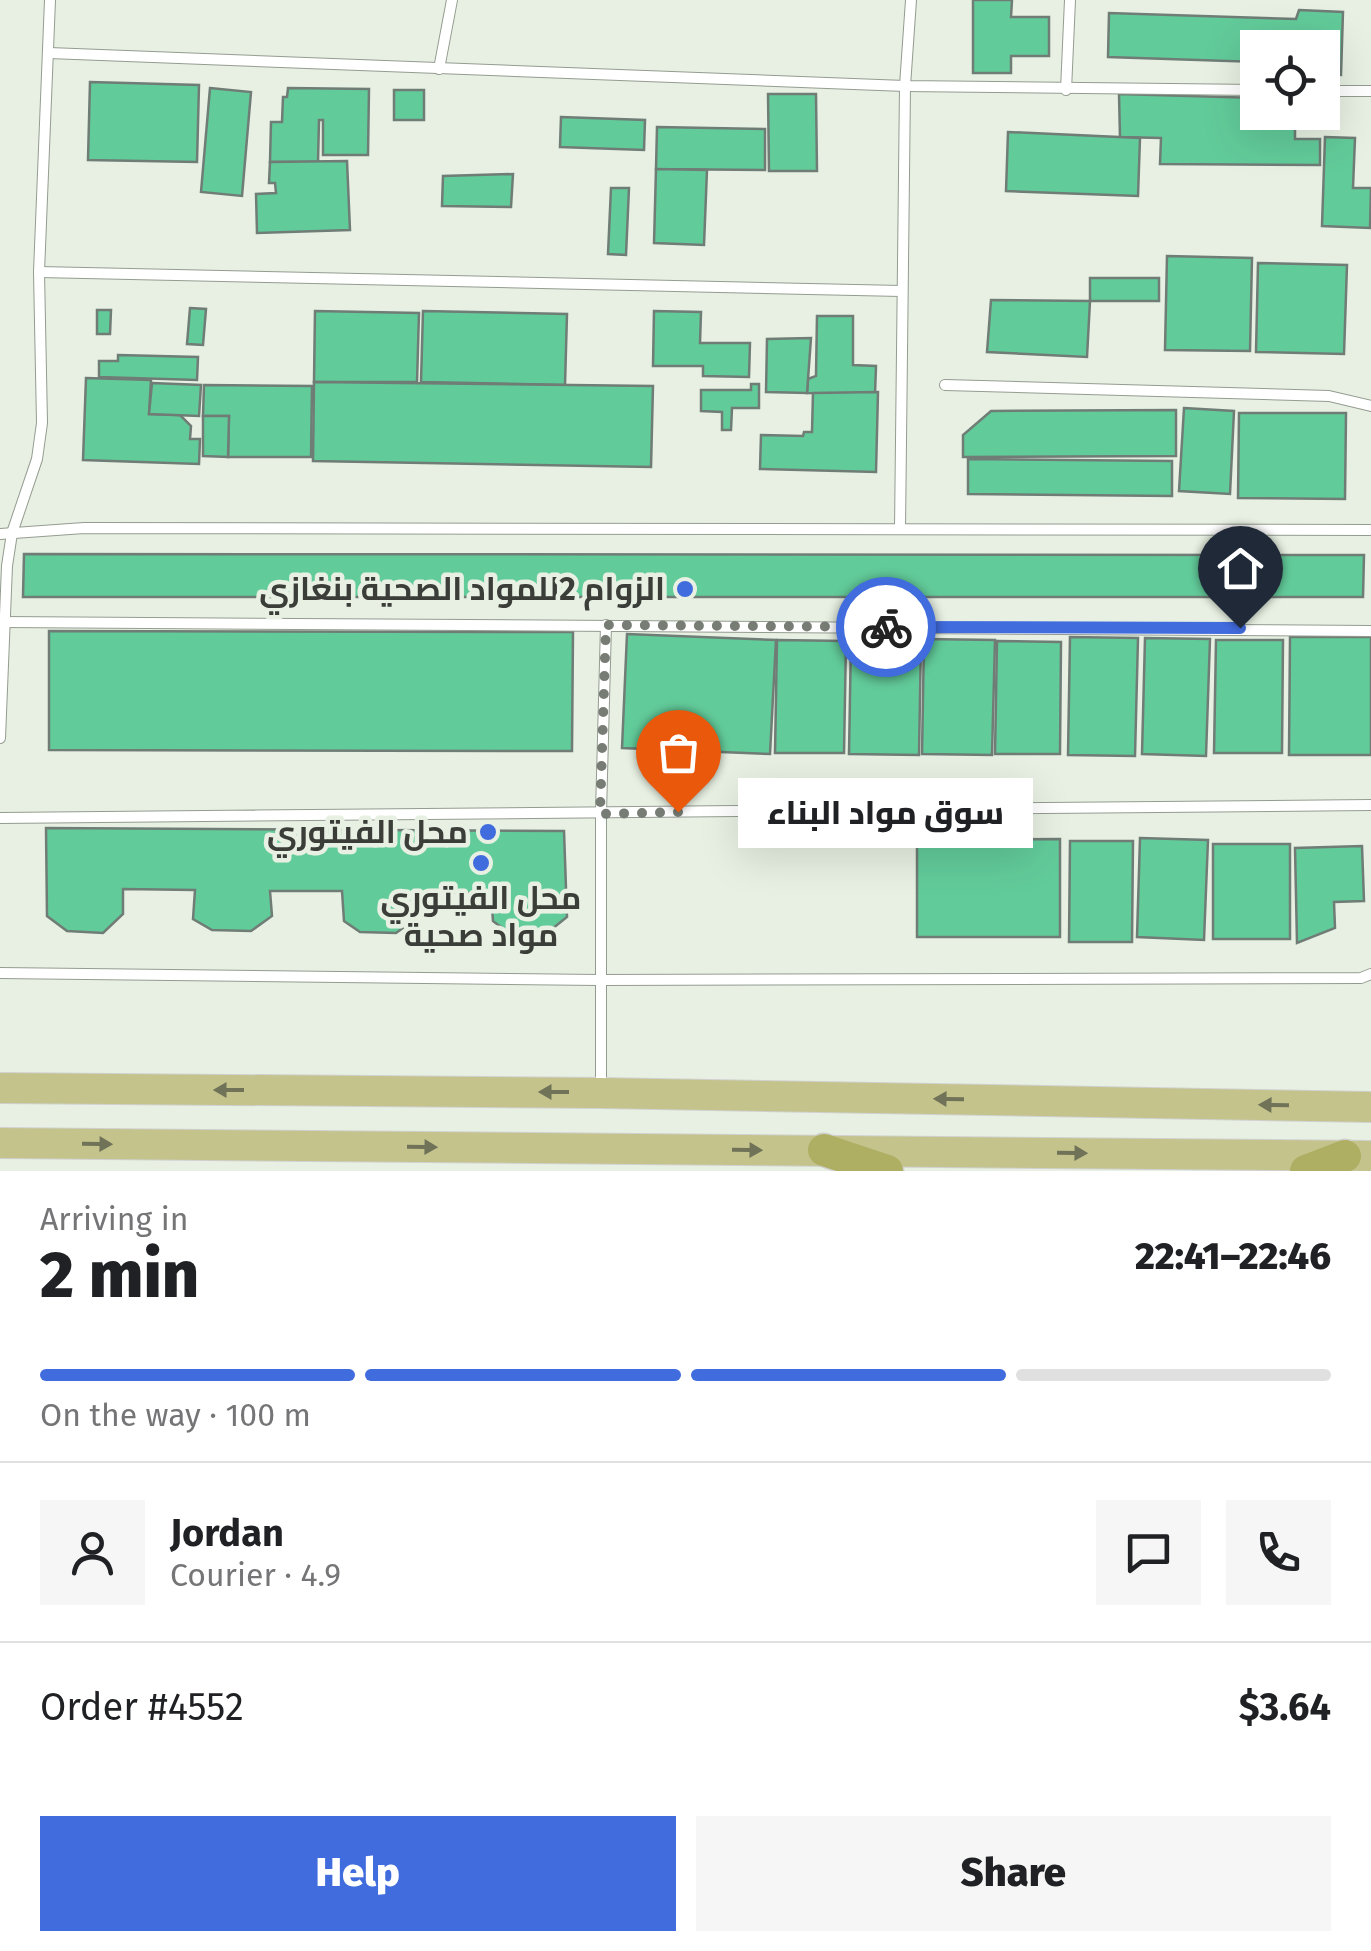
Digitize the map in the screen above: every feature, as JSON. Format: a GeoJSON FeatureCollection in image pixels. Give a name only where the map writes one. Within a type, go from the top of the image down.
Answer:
{"type":"FeatureCollection","features":[{"type":"Feature","properties":{"kind":"highway"},"geometry":{"type":"LineString","coordinates":[[824,1150],[886,1171]]}},
{"type":"Feature","properties":{"kind":"highway"},"geometry":{"type":"LineString","coordinates":[[1306,1171],[1358,1156]]}},
{"type":"Feature","properties":{"kind":"main road"},"geometry":{"type":"LineString","coordinates":[[0,1088],[601,1093],[1371,1107]]}},
{"type":"Feature","properties":{"kind":"main road"},"geometry":{"type":"LineString","coordinates":[[0,1143],[1358,1156]]}},
{"type":"Feature","properties":{"kind":"lane"},"geometry":{"type":"LineString","coordinates":[[0,738],[6,533],[37,459],[42,423],[39,272],[50,0]]}},
{"type":"Feature","properties":{"kind":"lane"},"geometry":{"type":"LineString","coordinates":[[439,70],[452,0]]}},
{"type":"Feature","properties":{"kind":"lane"},"geometry":{"type":"LineString","coordinates":[[900,530],[905,86],[911,0]]}},
{"type":"Feature","properties":{"kind":"lane"},"geometry":{"type":"LineString","coordinates":[[1066,90],[1070,0]]}},
{"type":"Feature","properties":{"kind":"lane"},"geometry":{"type":"LineString","coordinates":[[49,53],[905,86],[1240,90]]}},
{"type":"Feature","properties":{"kind":"lane"},"geometry":{"type":"LineString","coordinates":[[1340,90],[1371,91]]}},
{"type":"Feature","properties":{"kind":"lane"},"geometry":{"type":"LineString","coordinates":[[39,272],[902,291]]}},
{"type":"Feature","properties":{"kind":"lane"},"geometry":{"type":"LineString","coordinates":[[946,385],[1330,396],[1371,406]]}},
{"type":"Feature","properties":{"kind":"lane"},"geometry":{"type":"LineString","coordinates":[[6,533],[84,528],[1371,530]]}},
{"type":"Feature","properties":{"kind":"lane"},"geometry":{"type":"LineString","coordinates":[[4,622],[1371,631]]}},
{"type":"Feature","properties":{"kind":"lane"},"geometry":{"type":"LineString","coordinates":[[601,1093],[600,814],[606,625]]}},
{"type":"Feature","properties":{"kind":"lane"},"geometry":{"type":"LineString","coordinates":[[0,818],[1371,805]]}},
{"type":"Feature","properties":{"kind":"lane"},"geometry":{"type":"LineString","coordinates":[[0,974],[600,980],[1361,978],[1371,974]]}},
{"type":"Feature","properties":{"kind":"building"},"geometry":{"type":"Polygon","coordinates":[[[973,0],[1012,0],[1011,17],[1049,17],[1049,56],[1011,56],[1011,73],[973,73],[973,0]]]}},
{"type":"Feature","properties":{"kind":"building"},"geometry":{"type":"Polygon","coordinates":[[[1299,10],[1343,12],[1341,75],[1340,30],[1240,30],[1240,61],[1108,57],[1109,13],[1296,19],[1299,10]]]}},
{"type":"Feature","properties":{"kind":"building"},"geometry":{"type":"Polygon","coordinates":[[[90,82],[199,85],[197,162],[88,160],[90,82]]]}},
{"type":"Feature","properties":{"kind":"building"},"geometry":{"type":"Polygon","coordinates":[[[210,88],[251,92],[242,196],[201,192],[210,88]]]}},
{"type":"Feature","properties":{"kind":"building"},"geometry":{"type":"Polygon","coordinates":[[[288,88],[369,89],[368,155],[323,155],[323,120],[319,120],[318,162],[270,162],[271,122],[282,122],[283,97],[287,97],[288,88]]]}},
{"type":"Feature","properties":{"kind":"building"},"geometry":{"type":"Polygon","coordinates":[[[394,90],[424,90],[424,120],[394,120],[394,90]]]}},
{"type":"Feature","properties":{"kind":"building"},"geometry":{"type":"Polygon","coordinates":[[[768,94],[816,94],[817,171],[769,171],[768,94]]]}},
{"type":"Feature","properties":{"kind":"building"},"geometry":{"type":"Polygon","coordinates":[[[1119,94],[1240,97],[1240,130],[1295,130],[1295,139],[1320,139],[1320,165],[1160,164],[1161,138],[1120,137],[1119,94]]]}},
{"type":"Feature","properties":{"kind":"building"},"geometry":{"type":"Polygon","coordinates":[[[561,117],[645,120],[644,150],[560,147],[561,117]]]}},
{"type":"Feature","properties":{"kind":"building"},"geometry":{"type":"Polygon","coordinates":[[[657,127],[765,129],[765,170],[656,169],[657,127]]]}},
{"type":"Feature","properties":{"kind":"building"},"geometry":{"type":"Polygon","coordinates":[[[1008,132],[1140,138],[1138,196],[1006,191],[1008,132]]]}},
{"type":"Feature","properties":{"kind":"building"},"geometry":{"type":"Polygon","coordinates":[[[1325,137],[1355,138],[1353,188],[1371,188],[1370,228],[1322,226],[1325,137]]]}},
{"type":"Feature","properties":{"kind":"building"},"geometry":{"type":"Polygon","coordinates":[[[347,161],[350,230],[257,233],[256,194],[276,193],[275,183],[269,183],[270,162],[347,161]]]}},
{"type":"Feature","properties":{"kind":"building"},"geometry":{"type":"Polygon","coordinates":[[[656,169],[707,170],[704,245],[654,243],[656,169]]]}},
{"type":"Feature","properties":{"kind":"building"},"geometry":{"type":"Polygon","coordinates":[[[513,174],[511,207],[442,206],[443,176],[513,174]]]}},
{"type":"Feature","properties":{"kind":"building"},"geometry":{"type":"Polygon","coordinates":[[[611,188],[629,188],[626,255],[608,254],[611,188]]]}},
{"type":"Feature","properties":{"kind":"building"},"geometry":{"type":"Polygon","coordinates":[[[1167,256],[1252,258],[1250,351],[1165,350],[1167,256]]]}},
{"type":"Feature","properties":{"kind":"building"},"geometry":{"type":"Polygon","coordinates":[[[1258,263],[1347,265],[1344,354],[1256,352],[1258,263]]]}},
{"type":"Feature","properties":{"kind":"building"},"geometry":{"type":"Polygon","coordinates":[[[1090,278],[1159,278],[1159,301],[1090,301],[1090,278]]]}},
{"type":"Feature","properties":{"kind":"building"},"geometry":{"type":"Polygon","coordinates":[[[991,300],[1090,301],[1087,357],[987,352],[991,300]]]}},
{"type":"Feature","properties":{"kind":"building"},"geometry":{"type":"Polygon","coordinates":[[[190,308],[206,309],[203,345],[187,344],[190,308]]]}},
{"type":"Feature","properties":{"kind":"building"},"geometry":{"type":"Polygon","coordinates":[[[97,310],[111,310],[110,334],[97,334],[97,310]]]}},
{"type":"Feature","properties":{"kind":"building"},"geometry":{"type":"Polygon","coordinates":[[[315,311],[419,313],[417,382],[314,382],[315,311]]]}},
{"type":"Feature","properties":{"kind":"building"},"geometry":{"type":"Polygon","coordinates":[[[423,311],[567,314],[565,385],[421,382],[423,311]]]}},
{"type":"Feature","properties":{"kind":"building"},"geometry":{"type":"Polygon","coordinates":[[[654,311],[701,312],[700,343],[750,343],[749,377],[703,376],[703,366],[653,366],[654,311]]]}},
{"type":"Feature","properties":{"kind":"building"},"geometry":{"type":"Polygon","coordinates":[[[817,316],[853,316],[853,365],[876,366],[875,394],[807,393],[808,379],[816,376],[817,316]]]}},
{"type":"Feature","properties":{"kind":"building"},"geometry":{"type":"Polygon","coordinates":[[[811,338],[807,393],[766,392],[767,339],[811,338]]]}},
{"type":"Feature","properties":{"kind":"building"},"geometry":{"type":"Polygon","coordinates":[[[118,355],[198,357],[197,380],[99,377],[99,361],[118,361],[118,355]]]}},
{"type":"Feature","properties":{"kind":"building"},"geometry":{"type":"Polygon","coordinates":[[[86,378],[151,380],[149,414],[180,415],[191,426],[190,439],[200,439],[199,464],[83,460],[86,378]]]}},
{"type":"Feature","properties":{"kind":"building"},"geometry":{"type":"Polygon","coordinates":[[[314,382],[653,386],[651,467],[313,461],[314,382]]]}},
{"type":"Feature","properties":{"kind":"building"},"geometry":{"type":"Polygon","coordinates":[[[152,383],[201,385],[199,416],[149,414],[152,383]]]}},
{"type":"Feature","properties":{"kind":"building"},"geometry":{"type":"Polygon","coordinates":[[[751,384],[759,384],[759,408],[732,408],[731,430],[722,430],[722,412],[701,411],[701,390],[751,390],[751,384]]]}},
{"type":"Feature","properties":{"kind":"building"},"geometry":{"type":"Polygon","coordinates":[[[204,385],[312,386],[311,457],[228,457],[229,416],[203,416],[204,385]]]}},
{"type":"Feature","properties":{"kind":"building"},"geometry":{"type":"Polygon","coordinates":[[[878,392],[876,472],[760,469],[761,435],[803,436],[804,432],[812,432],[813,393],[878,392]]]}},
{"type":"Feature","properties":{"kind":"building"},"geometry":{"type":"Polygon","coordinates":[[[1184,408],[1234,411],[1230,494],[1179,491],[1184,408]]]}},
{"type":"Feature","properties":{"kind":"building"},"geometry":{"type":"Polygon","coordinates":[[[1176,410],[1176,456],[963,457],[963,435],[991,411],[1176,410]]]}},
{"type":"Feature","properties":{"kind":"building"},"geometry":{"type":"Polygon","coordinates":[[[1239,413],[1346,413],[1345,499],[1238,498],[1239,413]]]}},
{"type":"Feature","properties":{"kind":"building"},"geometry":{"type":"Polygon","coordinates":[[[203,416],[229,416],[228,457],[203,456],[203,416]]]}},
{"type":"Feature","properties":{"kind":"building"},"geometry":{"type":"Polygon","coordinates":[[[968,459],[1172,461],[1172,496],[968,494],[968,459]]]}},
{"type":"Feature","properties":{"kind":"building"},"geometry":{"type":"Polygon","coordinates":[[[24,554],[1364,555],[1363,597],[23,597],[24,554]]]}},
{"type":"Feature","properties":{"kind":"building"},"geometry":{"type":"Polygon","coordinates":[[[49,631],[573,632],[572,751],[49,750],[49,631]]]}},
{"type":"Feature","properties":{"kind":"building"},"geometry":{"type":"Polygon","coordinates":[[[627,634],[776,640],[770,754],[622,748],[627,634]]]}},
{"type":"Feature","properties":{"kind":"building"},"geometry":{"type":"Polygon","coordinates":[[[1070,637],[1138,638],[1135,756],[1068,755],[1070,637]]]}},
{"type":"Feature","properties":{"kind":"building"},"geometry":{"type":"Polygon","coordinates":[[[1290,637],[1371,637],[1371,755],[1289,755],[1290,637]]]}},
{"type":"Feature","properties":{"kind":"building"},"geometry":{"type":"Polygon","coordinates":[[[1145,638],[1210,639],[1206,756],[1142,754],[1145,638]]]}},
{"type":"Feature","properties":{"kind":"building"},"geometry":{"type":"Polygon","coordinates":[[[851,639],[921,640],[919,755],[849,754],[851,639]]]}},
{"type":"Feature","properties":{"kind":"building"},"geometry":{"type":"Polygon","coordinates":[[[924,639],[995,640],[992,755],[922,754],[924,639]]]}},
{"type":"Feature","properties":{"kind":"building"},"geometry":{"type":"Polygon","coordinates":[[[777,640],[846,641],[844,753],[775,753],[777,640]]]}},
{"type":"Feature","properties":{"kind":"building"},"geometry":{"type":"Polygon","coordinates":[[[1216,640],[1283,640],[1282,753],[1214,753],[1216,640]]]}},
{"type":"Feature","properties":{"kind":"building"},"geometry":{"type":"Polygon","coordinates":[[[997,641],[1061,642],[1060,754],[995,754],[997,641]]]}},
{"type":"Feature","properties":{"kind":"building"},"geometry":{"type":"Polygon","coordinates":[[[46,828],[564,831],[567,917],[547,933],[509,933],[493,921],[491,893],[418,893],[418,917],[396,933],[360,932],[344,921],[342,891],[270,891],[272,916],[251,931],[212,930],[193,919],[195,890],[123,889],[123,914],[103,933],[67,931],[47,916],[46,828]]]}},
{"type":"Feature","properties":{"kind":"building"},"geometry":{"type":"Polygon","coordinates":[[[1140,838],[1208,840],[1204,940],[1137,937],[1140,838]]]}},
{"type":"Feature","properties":{"kind":"building"},"geometry":{"type":"Polygon","coordinates":[[[1060,839],[1060,937],[917,937],[917,840],[1060,839]]]}},
{"type":"Feature","properties":{"kind":"building"},"geometry":{"type":"Polygon","coordinates":[[[1070,841],[1133,841],[1132,942],[1069,942],[1070,841]]]}},
{"type":"Feature","properties":{"kind":"building"},"geometry":{"type":"Polygon","coordinates":[[[1213,844],[1290,844],[1290,939],[1213,939],[1213,844]]]}},
{"type":"Feature","properties":{"kind":"building"},"geometry":{"type":"Polygon","coordinates":[[[1362,846],[1364,901],[1334,902],[1335,928],[1297,943],[1295,848],[1362,846]]]}},
{"type":"Feature","properties":{"kind":"way so far"},"geometry":{"type":"LineString","coordinates":[[678,812],[600,814],[606,625],[886,627]]}},
{"type":"Feature","properties":{"kind":"place","name":"الزوام 2للمواد الصحية بنغازي"},"geometry":{"type":"Point","coordinates":[685,589]}},
{"type":"Feature","properties":{"kind":"place","name":"سوق مواد البناء"},"geometry":{"type":"Point","coordinates":[678,812]}},
{"type":"Feature","properties":{"kind":"place","name":"محل الفيتوري"},"geometry":{"type":"Point","coordinates":[488,832]}},
{"type":"Feature","properties":{"kind":"place","name":"محل الفيتوري مواد صحية"},"geometry":{"type":"Point","coordinates":[481,863]}},
{"type":"Feature","properties":{"kind":"route"},"geometry":{"type":"LineString","coordinates":[[886,627],[1240,628]]}}]}
